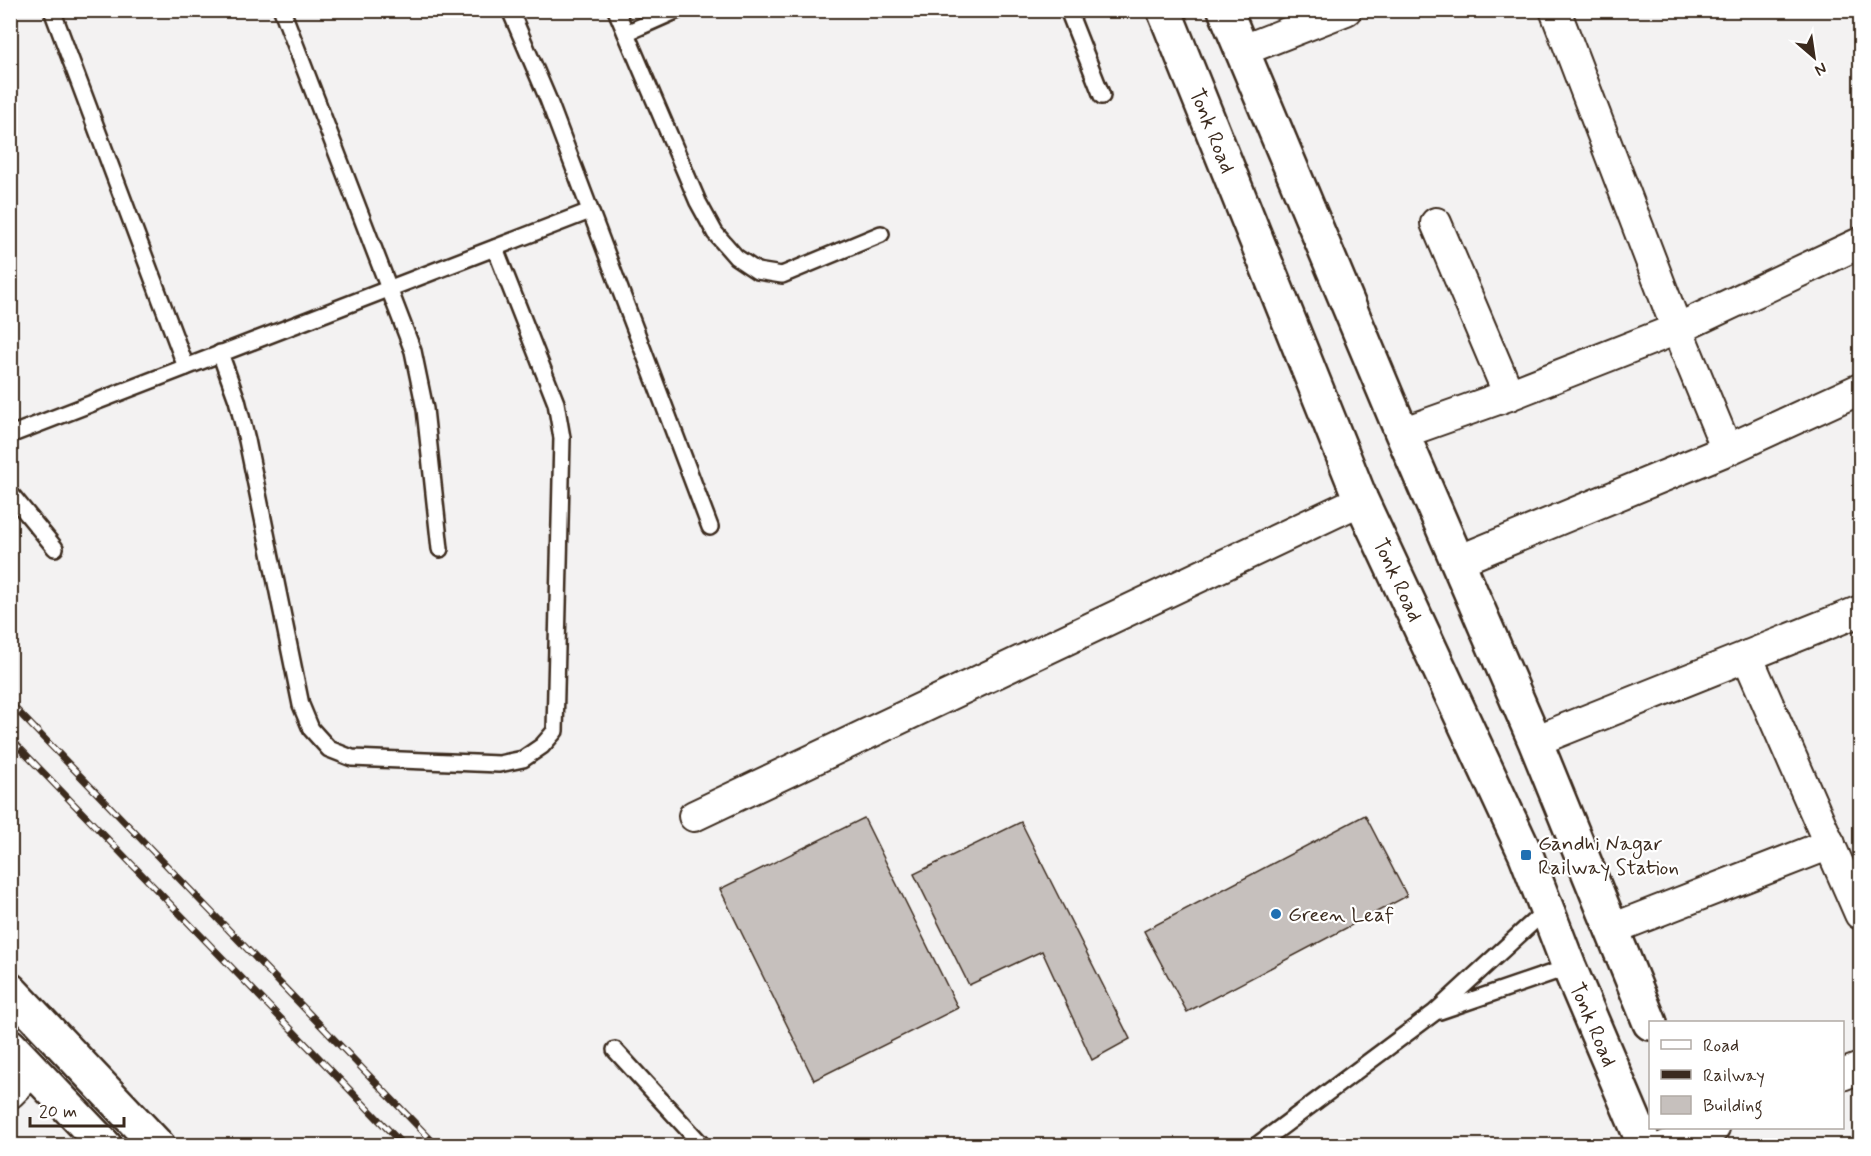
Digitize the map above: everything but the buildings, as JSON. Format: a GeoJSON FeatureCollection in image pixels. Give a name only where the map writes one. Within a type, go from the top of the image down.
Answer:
{"type":"FeatureCollection","features":[{"type":"Feature","properties":{"kind":"main road","name":"Tonk Road"},"geometry":{"type":"LineString","coordinates":[[1164,10],[1361,500],[1526,855],[1569,967],[1645,1146]]}},
{"type":"Feature","properties":{"kind":"main road"},"geometry":{"type":"LineString","coordinates":[[1225,10],[1402,433],[1535,741],[1649,1021]]}},
{"type":"Feature","properties":{"kind":"main road"},"geometry":{"type":"LineString","coordinates":[[10,990],[158,1146]]}},
{"type":"Feature","properties":{"kind":"main road"},"geometry":{"type":"LineString","coordinates":[[10,1046],[105,1146]]}},
{"type":"Feature","properties":{"kind":"street"},"geometry":{"type":"LineString","coordinates":[[1241,51],[1346,10]]}},
{"type":"Feature","properties":{"kind":"street"},"geometry":{"type":"LineString","coordinates":[[1555,10],[1677,329],[1727,450]]}},
{"type":"Feature","properties":{"kind":"street"},"geometry":{"type":"LineString","coordinates":[[1436,223],[1509,395]]}},
{"type":"Feature","properties":{"kind":"street"},"geometry":{"type":"LineString","coordinates":[[1402,433],[1509,395],[1677,329],[1860,243]]}},
{"type":"Feature","properties":{"kind":"street"},"geometry":{"type":"LineString","coordinates":[[1458,561],[1727,450],[1860,389]]}},
{"type":"Feature","properties":{"kind":"street"},"geometry":{"type":"LineString","coordinates":[[694,816],[1361,500]]}},
{"type":"Feature","properties":{"kind":"street"},"geometry":{"type":"LineString","coordinates":[[1535,741],[1860,611]]}},
{"type":"Feature","properties":{"kind":"street"},"geometry":{"type":"LineString","coordinates":[[1747,656],[1860,914]]}},
{"type":"Feature","properties":{"kind":"street"},"geometry":{"type":"LineString","coordinates":[[1612,929],[1830,844]]}},
{"type":"Feature","properties":{"kind":"street"},"geometry":{"type":"LineString","coordinates":[[1844,1074],[1860,1068]]}},
{"type":"Feature","properties":{"kind":"street"},"geometry":{"type":"LineString","coordinates":[[10,1093],[33,1070]]}},
{"type":"Feature","properties":{"kind":"street"},"geometry":{"type":"LineString","coordinates":[[1666,1146],[1701,1134]]}},
{"type":"Feature","properties":{"kind":"lane"},"geometry":{"type":"LineString","coordinates":[[52,10],[186,367]]}},
{"type":"Feature","properties":{"kind":"lane"},"geometry":{"type":"LineString","coordinates":[[282,10],[391,288],[413,351],[425,410],[440,549]]}},
{"type":"Feature","properties":{"kind":"lane"},"geometry":{"type":"LineString","coordinates":[[510,10],[548,99],[710,527]]}},
{"type":"Feature","properties":{"kind":"lane"},"geometry":{"type":"LineString","coordinates":[[616,10],[698,202],[715,233],[736,256],[757,271],[782,275],[881,234]]}},
{"type":"Feature","properties":{"kind":"lane"},"geometry":{"type":"LineString","coordinates":[[626,33],[678,10]]}},
{"type":"Feature","properties":{"kind":"lane"},"geometry":{"type":"LineString","coordinates":[[1068,10],[1102,96]]}},
{"type":"Feature","properties":{"kind":"lane"},"geometry":{"type":"LineString","coordinates":[[10,435],[590,211]]}},
{"type":"Feature","properties":{"kind":"lane"},"geometry":{"type":"LineString","coordinates":[[220,353],[237,400],[247,440],[300,705],[311,729],[329,749],[352,758],[499,764],[523,759],[542,746],[555,731],[562,438],[556,403],[495,248]]}},
{"type":"Feature","properties":{"kind":"lane"},"geometry":{"type":"LineString","coordinates":[[10,493],[56,548]]}},
{"type":"Feature","properties":{"kind":"lane"},"geometry":{"type":"LineString","coordinates":[[1256,1146],[1434,1013],[1546,910]]}},
{"type":"Feature","properties":{"kind":"lane"},"geometry":{"type":"LineString","coordinates":[[1434,1013],[1569,967]]}},
{"type":"Feature","properties":{"kind":"lane"},"geometry":{"type":"LineString","coordinates":[[615,1050],[703,1146]]}},
{"type":"Feature","properties":{"kind":"railway"},"geometry":{"type":"LineString","coordinates":[[10,703],[437,1146]]}},
{"type":"Feature","properties":{"kind":"railway"},"geometry":{"type":"LineString","coordinates":[[10,738],[404,1146]]}},
{"type":"Feature","properties":{"kind":"place","name":"Gandhi Nagar Railway Station"},"geometry":{"type":"Point","coordinates":[1526,855]}},
{"type":"Feature","properties":{"kind":"place","name":"Green Leaf"},"geometry":{"type":"Point","coordinates":[1276,914]}}]}
